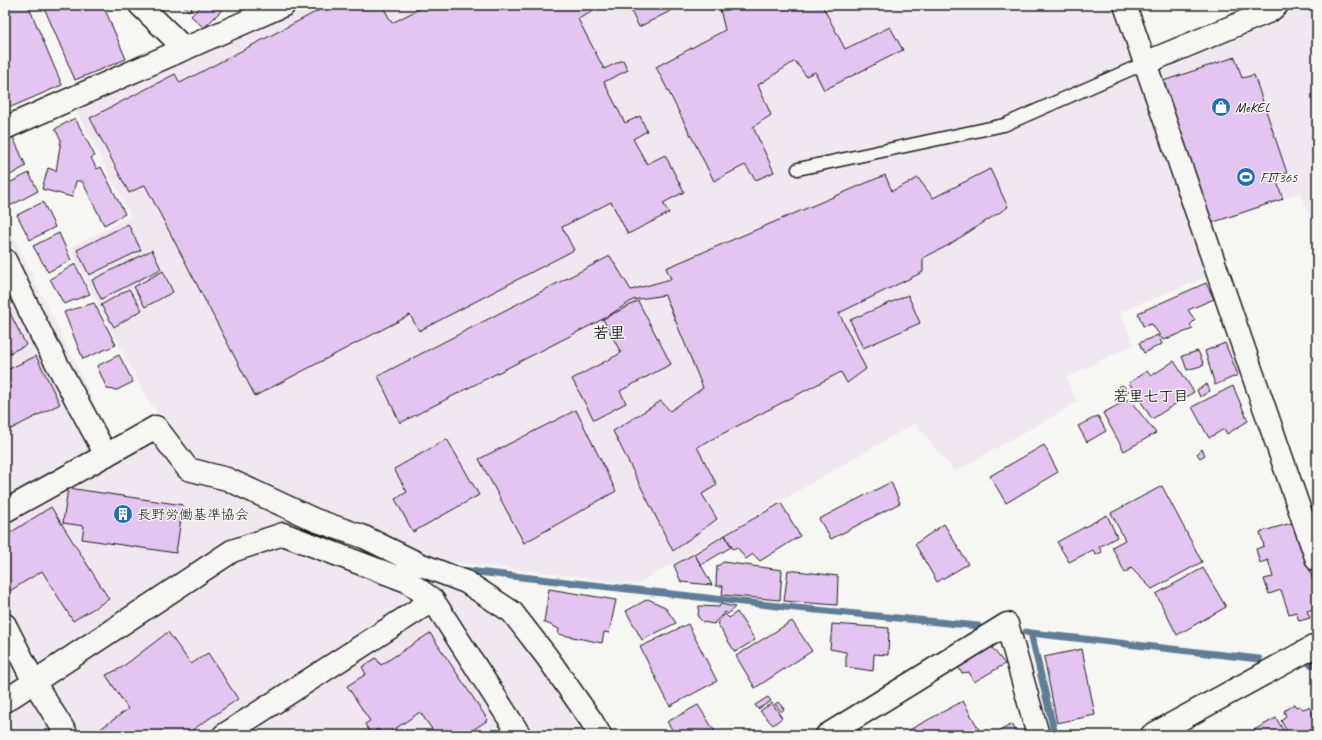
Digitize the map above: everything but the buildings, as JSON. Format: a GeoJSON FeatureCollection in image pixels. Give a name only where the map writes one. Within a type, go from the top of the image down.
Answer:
{"type":"FeatureCollection","features":[{"type":"Feature","properties":{"kind":"street"},"geometry":{"type":"LineString","coordinates":[[140,5],[185,49]]}},
{"type":"Feature","properties":{"kind":"street"},"geometry":{"type":"LineString","coordinates":[[5,128],[185,49],[250,11],[284,5]]}},
{"type":"Feature","properties":{"kind":"street"},"geometry":{"type":"LineString","coordinates":[[1125,5],[1317,560]]}},
{"type":"Feature","properties":{"kind":"street"},"geometry":{"type":"LineString","coordinates":[[1144,63],[1254,18],[1270,11],[1277,5]]}},
{"type":"Feature","properties":{"kind":"street"},"geometry":{"type":"LineString","coordinates":[[5,260],[43,338],[106,455]]}},
{"type":"Feature","properties":{"kind":"street"},"geometry":{"type":"LineString","coordinates":[[5,511],[156,427],[188,469],[227,479],[315,520],[364,537],[419,564],[466,582],[512,612],[547,657],[600,735]]}},
{"type":"Feature","properties":{"kind":"street"},"geometry":{"type":"LineString","coordinates":[[5,701],[232,550],[283,534],[407,581],[433,600],[519,735]]}},
{"type":"Feature","properties":{"kind":"street"},"geometry":{"type":"LineString","coordinates":[[224,735],[433,600]]}},
{"type":"Feature","properties":{"kind":"street"},"geometry":{"type":"LineString","coordinates":[[5,624],[34,682],[67,735]]}},
{"type":"Feature","properties":{"kind":"street"},"geometry":{"type":"LineString","coordinates":[[827,735],[1007,624],[1038,735]]}},
{"type":"Feature","properties":{"kind":"street"},"geometry":{"type":"LineString","coordinates":[[1152,735],[1317,645]]}},
{"type":"Feature","properties":{"kind":"lane"},"geometry":{"type":"LineString","coordinates":[[798,168],[1004,125],[1144,63]]}},
{"type":"Feature","properties":{"kind":"shaded area"},"geometry":{"type":"Polygon","coordinates":[[[298,5],[1119,5],[1206,277],[1120,312],[1134,344],[1066,378],[1077,402],[955,472],[915,423],[637,584],[437,560],[202,463],[167,425],[145,396],[70,248],[131,216],[75,108],[298,5]]]}},
{"type":"Feature","properties":{"kind":"shaded area"},"geometry":{"type":"Polygon","coordinates":[[[1296,5],[1317,5],[1317,227],[1312,221],[1300,193],[1212,224],[1159,72],[1269,26],[1296,5]]]}},
{"type":"Feature","properties":{"kind":"shaded area"},"geometry":{"type":"Polygon","coordinates":[[[5,220],[111,437],[145,422],[187,474],[462,588],[529,643],[589,735],[5,735],[5,220]]]}},
{"type":"Feature","properties":{"kind":"waterway"},"geometry":{"type":"LineString","coordinates":[[460,570],[786,607],[978,626]]}},
{"type":"Feature","properties":{"kind":"waterway"},"geometry":{"type":"LineString","coordinates":[[1026,632],[1031,633],[1055,735]]}},
{"type":"Feature","properties":{"kind":"waterway"},"geometry":{"type":"LineString","coordinates":[[1031,633],[1259,659]]}},
{"type":"Feature","properties":{"kind":"waterway"},"geometry":{"type":"LineString","coordinates":[[1310,664],[1317,665]]}},
{"type":"Feature","properties":{"kind":"place","name":"MeKEL"},"geometry":{"type":"Point","coordinates":[1221,107]}},
{"type":"Feature","properties":{"kind":"place","name":"FIT365"},"geometry":{"type":"Point","coordinates":[1246,177]}},
{"type":"Feature","properties":{"kind":"place","name":"長野労働基準協会"},"geometry":{"type":"Point","coordinates":[123,514]}},
{"type":"Feature","properties":{"kind":"district","name":"若里"},"geometry":{"type":"Point","coordinates":[609,332]}},
{"type":"Feature","properties":{"kind":"district","name":"若里七丁目"},"geometry":{"type":"Point","coordinates":[1151,396]}}]}
